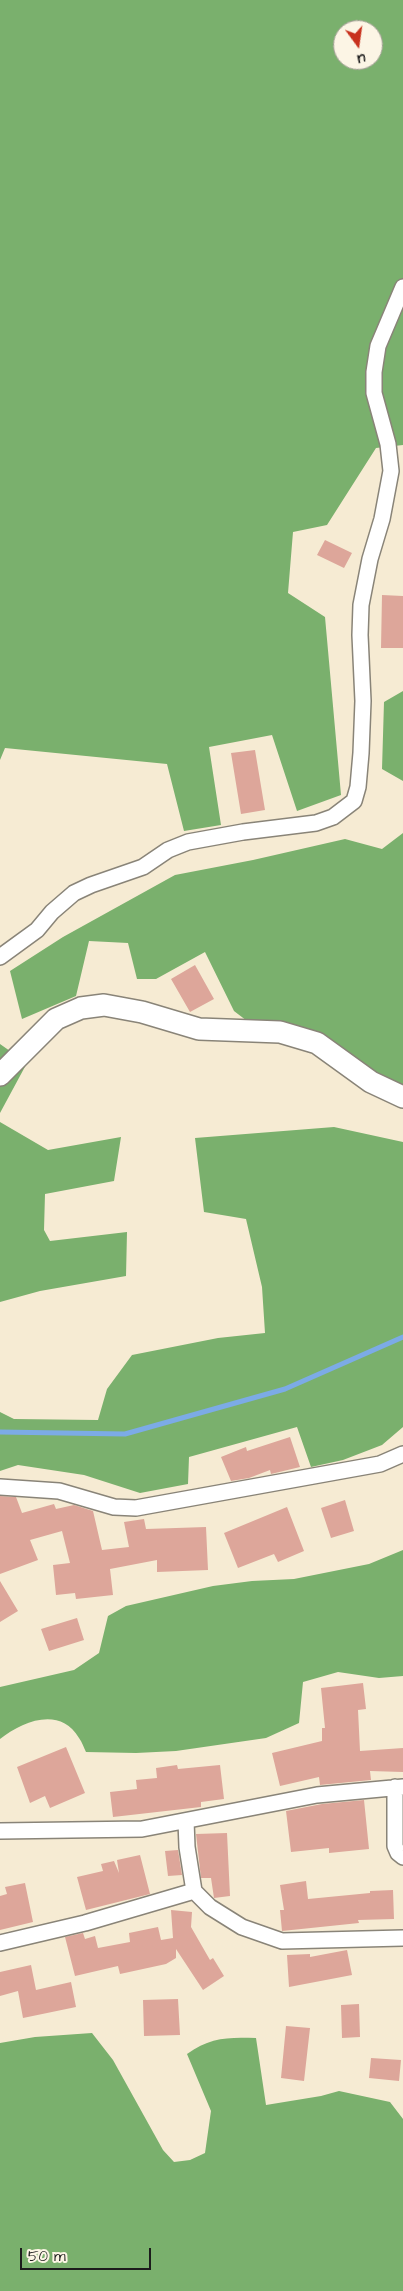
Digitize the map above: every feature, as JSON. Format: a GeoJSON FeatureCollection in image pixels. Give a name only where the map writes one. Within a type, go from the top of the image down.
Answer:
{"type":"FeatureCollection","features":[{"type":"Feature","properties":{"kind":"street"},"geometry":{"type":"LineString","coordinates":[[0,957],[37,930],[52,912],[74,893],[143,867],[168,850],[188,842],[244,832],[316,823],[333,817],[354,801],[358,787],[363,701],[360,636],[361,605],[370,559],[382,519],[391,471],[388,444],[374,393],[374,372],[378,346],[403,287]]}},
{"type":"Feature","properties":{"kind":"street"},"geometry":{"type":"LineString","coordinates":[[0,1075],[56,1019],[81,1008],[104,1005],[142,1012],[200,1029],[280,1032],[317,1043],[371,1082],[403,1097]]}},
{"type":"Feature","properties":{"kind":"street"},"geometry":{"type":"LineString","coordinates":[[0,1487],[59,1491],[114,1507],[136,1508],[380,1464],[403,1454]]}},
{"type":"Feature","properties":{"kind":"street"},"geometry":{"type":"LineString","coordinates":[[0,1831],[142,1829],[317,1795],[399,1787],[395,1846],[403,1856]]}},
{"type":"Feature","properties":{"kind":"street"},"geometry":{"type":"LineString","coordinates":[[186,1821],[187,1847],[194,1891],[210,1907],[242,1927],[282,1940],[403,1938]]}},
{"type":"Feature","properties":{"kind":"street"},"geometry":{"type":"LineString","coordinates":[[0,1943],[85,1923],[194,1891]]}},
{"type":"Feature","properties":{"kind":"green space"},"geometry":{"type":"Polygon","coordinates":[[[0,0],[403,0],[403,445],[376,448],[327,525],[293,532],[288,593],[325,617],[341,795],[297,811],[272,735],[209,747],[221,825],[184,831],[167,764],[5,748],[0,760],[0,0]]]}},
{"type":"Feature","properties":{"kind":"green space"},"geometry":{"type":"Polygon","coordinates":[[[403,691],[403,781],[382,769],[384,702],[403,691]]]}},
{"type":"Feature","properties":{"kind":"green space"},"geometry":{"type":"Polygon","coordinates":[[[403,833],[403,1096],[380,1076],[251,1024],[234,1011],[205,952],[156,979],[137,979],[128,943],[89,941],[76,996],[22,1019],[10,971],[63,937],[175,875],[345,839],[382,849],[403,833]]]}},
{"type":"Feature","properties":{"kind":"green space"},"geometry":{"type":"Polygon","coordinates":[[[0,1044],[27,1063],[0,1113],[0,1044]]]}},
{"type":"Feature","properties":{"kind":"green space"},"geometry":{"type":"Polygon","coordinates":[[[0,1122],[48,1150],[121,1137],[114,1181],[45,1194],[44,1230],[50,1241],[127,1232],[126,1276],[40,1291],[0,1302],[0,1122]]]}},
{"type":"Feature","properties":{"kind":"green space"},"geometry":{"type":"Polygon","coordinates":[[[334,1127],[403,1142],[403,1427],[382,1445],[343,1460],[311,1467],[297,1427],[189,1457],[188,1484],[140,1493],[84,1475],[18,1465],[0,1471],[0,1412],[14,1419],[98,1420],[107,1389],[132,1355],[218,1338],[265,1333],[262,1287],[246,1219],[204,1212],[195,1138],[334,1127]]]}},
{"type":"Feature","properties":{"kind":"green space"},"geometry":{"type":"Polygon","coordinates":[[[403,1550],[403,1676],[379,1678],[338,1672],[303,1682],[299,1723],[266,1738],[176,1751],[136,1753],[86,1752],[71,1728],[62,1722],[41,1720],[19,1727],[0,1739],[0,1687],[74,1670],[99,1653],[108,1616],[126,1606],[213,1586],[252,1581],[294,1579],[369,1564],[403,1550]]]}},
{"type":"Feature","properties":{"kind":"green space"},"geometry":{"type":"Polygon","coordinates":[[[92,2033],[113,2060],[163,2150],[174,2162],[190,2160],[205,2153],[211,2111],[187,2054],[195,2048],[212,2041],[228,2038],[256,2038],[266,2105],[321,2096],[339,2091],[390,2102],[403,2119],[403,2291],[0,2291],[0,2043],[35,2037],[92,2033]]]}},
{"type":"Feature","properties":{"kind":"building"},"geometry":{"type":"Polygon","coordinates":[[[325,540],[352,553],[344,568],[317,555],[325,540]]]}},
{"type":"Feature","properties":{"kind":"building"},"geometry":{"type":"Polygon","coordinates":[[[382,595],[403,596],[403,648],[381,648],[382,595]]]}},
{"type":"Feature","properties":{"kind":"building"},"geometry":{"type":"Polygon","coordinates":[[[255,750],[265,810],[241,814],[231,753],[255,750]]]}},
{"type":"Feature","properties":{"kind":"building"},"geometry":{"type":"Polygon","coordinates":[[[195,965],[214,999],[190,1012],[171,979],[195,965]]]}},
{"type":"Feature","properties":{"kind":"building"},"geometry":{"type":"Polygon","coordinates":[[[290,1437],[300,1467],[271,1474],[270,1470],[249,1478],[231,1481],[221,1457],[246,1447],[247,1451],[290,1437]]]}},
{"type":"Feature","properties":{"kind":"building"},"geometry":{"type":"Polygon","coordinates":[[[0,1496],[16,1497],[22,1513],[54,1504],[56,1509],[74,1505],[93,1511],[102,1550],[129,1547],[124,1522],[144,1519],[146,1529],[206,1527],[208,1570],[157,1572],[157,1560],[110,1569],[113,1595],[76,1599],[75,1593],[56,1595],[53,1565],[70,1563],[62,1531],[30,1540],[38,1560],[0,1574],[0,1496]]]}},
{"type":"Feature","properties":{"kind":"building"},"geometry":{"type":"Polygon","coordinates":[[[345,1500],[354,1531],[331,1538],[321,1508],[345,1500]]]}},
{"type":"Feature","properties":{"kind":"building"},"geometry":{"type":"Polygon","coordinates":[[[287,1507],[304,1551],[278,1562],[274,1554],[238,1568],[224,1533],[287,1507]]]}},
{"type":"Feature","properties":{"kind":"building"},"geometry":{"type":"Polygon","coordinates":[[[0,1581],[18,1611],[0,1622],[0,1581]]]}},
{"type":"Feature","properties":{"kind":"building"},"geometry":{"type":"Polygon","coordinates":[[[77,1618],[84,1640],[49,1651],[41,1629],[77,1618]]]}},
{"type":"Feature","properties":{"kind":"building"},"geometry":{"type":"Polygon","coordinates":[[[363,1683],[366,1709],[358,1710],[360,1751],[403,1748],[403,1772],[370,1771],[371,1780],[320,1785],[319,1777],[280,1786],[272,1753],[322,1741],[322,1728],[325,1728],[321,1688],[363,1683]]]}},
{"type":"Feature","properties":{"kind":"building"},"geometry":{"type":"Polygon","coordinates":[[[66,1747],[85,1793],[50,1808],[45,1796],[30,1803],[17,1767],[66,1747]]]}},
{"type":"Feature","properties":{"kind":"building"},"geometry":{"type":"Polygon","coordinates":[[[177,1765],[178,1769],[220,1765],[224,1799],[201,1802],[201,1807],[113,1817],[110,1792],[137,1789],[136,1780],[157,1778],[156,1768],[177,1765]]]}},
{"type":"Feature","properties":{"kind":"building"},"geometry":{"type":"Polygon","coordinates":[[[364,1800],[369,1849],[329,1853],[329,1848],[291,1852],[286,1811],[322,1804],[364,1800]]]}},
{"type":"Feature","properties":{"kind":"building"},"geometry":{"type":"Polygon","coordinates":[[[227,1833],[230,1896],[214,1898],[211,1878],[201,1878],[196,1834],[227,1833]]]}},
{"type":"Feature","properties":{"kind":"building"},"geometry":{"type":"Polygon","coordinates":[[[178,1850],[182,1875],[168,1876],[165,1851],[178,1850]]]}},
{"type":"Feature","properties":{"kind":"building"},"geometry":{"type":"Polygon","coordinates":[[[140,1855],[150,1894],[86,1910],[77,1877],[103,1871],[101,1864],[114,1861],[119,1873],[117,1860],[140,1855]]]}},
{"type":"Feature","properties":{"kind":"building"},"geometry":{"type":"Polygon","coordinates":[[[306,1881],[308,1899],[393,1890],[394,1919],[358,1920],[359,1923],[282,1931],[280,1910],[284,1910],[280,1885],[306,1881]]]}},
{"type":"Feature","properties":{"kind":"building"},"geometry":{"type":"Polygon","coordinates":[[[25,1883],[33,1922],[0,1930],[0,1896],[7,1894],[5,1887],[25,1883]]]}},
{"type":"Feature","properties":{"kind":"building"},"geometry":{"type":"Polygon","coordinates":[[[171,1910],[192,1912],[191,1927],[210,1960],[213,1958],[224,1976],[203,1990],[176,1949],[176,1958],[166,1964],[120,1974],[118,1966],[75,1976],[65,1937],[83,1933],[85,1939],[95,1936],[98,1948],[130,1942],[129,1933],[158,1927],[161,1940],[173,1938],[171,1910]]]}},
{"type":"Feature","properties":{"kind":"building"},"geometry":{"type":"Polygon","coordinates":[[[347,1950],[352,1975],[289,1987],[287,1955],[310,1954],[310,1957],[347,1950]]]}},
{"type":"Feature","properties":{"kind":"building"},"geometry":{"type":"Polygon","coordinates":[[[31,1965],[36,1990],[71,1982],[76,2007],[23,2018],[18,1991],[0,1996],[0,1972],[31,1965]]]}},
{"type":"Feature","properties":{"kind":"building"},"geometry":{"type":"Polygon","coordinates":[[[178,1999],[180,2035],[144,2036],[143,2000],[178,1999]]]}},
{"type":"Feature","properties":{"kind":"building"},"geometry":{"type":"Polygon","coordinates":[[[359,2004],[360,2037],[342,2038],[341,2005],[359,2004]]]}},
{"type":"Feature","properties":{"kind":"building"},"geometry":{"type":"Polygon","coordinates":[[[286,2026],[310,2028],[304,2081],[281,2078],[286,2026]]]}},
{"type":"Feature","properties":{"kind":"building"},"geometry":{"type":"Polygon","coordinates":[[[371,2058],[401,2060],[399,2081],[369,2078],[371,2058]]]}},
{"type":"Feature","properties":{"kind":"waterway"},"geometry":{"type":"LineString","coordinates":[[0,1432],[125,1434],[285,1389],[403,1337]]}}]}
